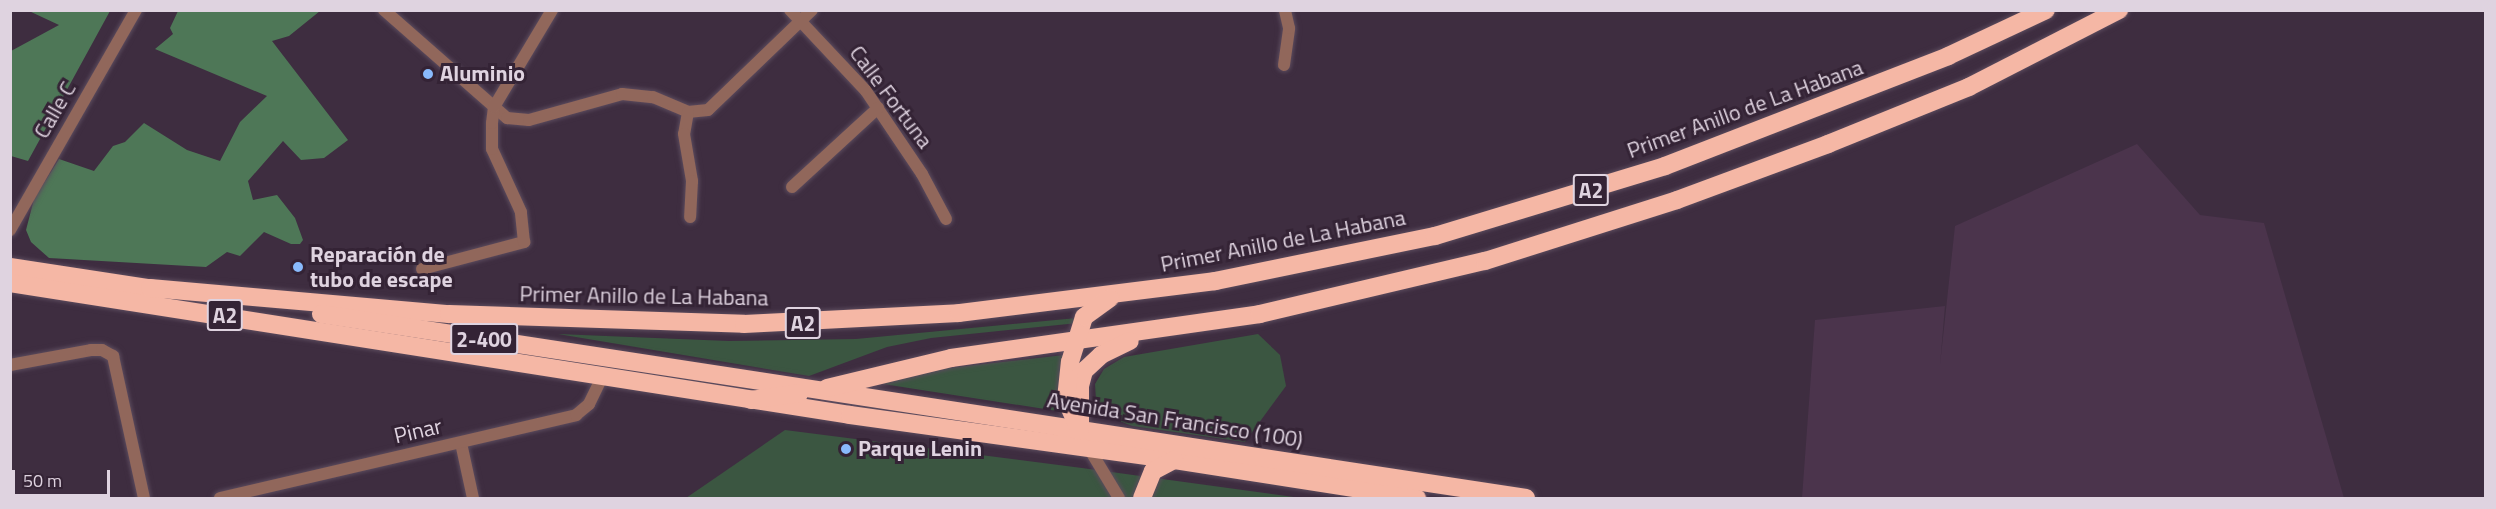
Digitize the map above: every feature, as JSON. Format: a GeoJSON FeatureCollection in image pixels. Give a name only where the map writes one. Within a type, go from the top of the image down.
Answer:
{"type":"FeatureCollection","features":[{"type":"Feature","properties":{"kind":"highway","name":"Primer Anillo de La Habana"},"geometry":{"type":"LineString","coordinates":[[150,288],[489,316],[817,323],[959,313],[1114,296],[1329,260],[1522,212],[1665,166],[1816,110],[1948,56],[2046,10]]}},
{"type":"Feature","properties":{"kind":"highway","name":"A2"},"geometry":{"type":"LineString","coordinates":[[10,284],[603,375],[751,400],[817,390],[951,358],[1151,333],[1369,291],[1485,261],[1595,227],[1817,148],[1969,87],[2119,10]]}},
{"type":"Feature","properties":{"kind":"highway","name":"A2"},"geometry":{"type":"LineString","coordinates":[[10,267],[150,288]]}},
{"type":"Feature","properties":{"kind":"highway","name":"2-400"},"geometry":{"type":"LineString","coordinates":[[150,288],[817,390]]}},
{"type":"Feature","properties":{"kind":"highway"},"geometry":{"type":"LineString","coordinates":[[1080,431],[1066,392],[1070,362],[1084,317],[1114,296]]}},
{"type":"Feature","properties":{"kind":"highway"},"geometry":{"type":"LineString","coordinates":[[1080,431],[1081,378],[1091,362],[1151,333]]}},
{"type":"Feature","properties":{"kind":"highway","name":"Avenida San Francisco (100)"},"geometry":{"type":"LineString","coordinates":[[817,390],[1080,431],[1171,452],[1417,498]]}},
{"type":"Feature","properties":{"kind":"highway"},"geometry":{"type":"LineString","coordinates":[[1081,398],[1090,416],[1111,430],[1171,452],[1145,481],[1142,498]]}},
{"type":"Feature","properties":{"kind":"highway","name":"Avenida San Francisco (100)"},"geometry":{"type":"LineString","coordinates":[[751,400],[1088,447],[1171,452],[1526,498]]}},
{"type":"Feature","properties":{"kind":"street","name":"Calle C"},"geometry":{"type":"LineString","coordinates":[[10,230],[136,10]]}},
{"type":"Feature","properties":{"kind":"street"},"geometry":{"type":"LineString","coordinates":[[384,10],[507,118],[529,120],[608,97],[635,95],[688,112],[717,104],[812,10]]}},
{"type":"Feature","properties":{"kind":"street"},"geometry":{"type":"LineString","coordinates":[[422,269],[524,242],[521,212],[492,149],[494,107],[552,10]]}},
{"type":"Feature","properties":{"kind":"street","name":"Calle Fortuna"},"geometry":{"type":"LineString","coordinates":[[790,10],[856,78],[922,174],[946,219]]}},
{"type":"Feature","properties":{"kind":"street"},"geometry":{"type":"LineString","coordinates":[[1284,65],[1289,28],[1285,10]]}},
{"type":"Feature","properties":{"kind":"street"},"geometry":{"type":"LineString","coordinates":[[792,187],[878,108]]}},
{"type":"Feature","properties":{"kind":"street"},"geometry":{"type":"LineString","coordinates":[[688,112],[684,134],[692,181],[690,217]]}},
{"type":"Feature","properties":{"kind":"street"},"geometry":{"type":"LineString","coordinates":[[10,365],[91,350],[102,350],[113,356],[144,498]]}},
{"type":"Feature","properties":{"kind":"street","name":"Pinar"},"geometry":{"type":"LineString","coordinates":[[220,498],[576,415],[589,404],[603,375]]}},
{"type":"Feature","properties":{"kind":"street"},"geometry":{"type":"LineString","coordinates":[[1080,431],[1119,498]]}},
{"type":"Feature","properties":{"kind":"street"},"geometry":{"type":"LineString","coordinates":[[461,443],[473,498]]}},
{"type":"Feature","properties":{"kind":"shaded area"},"geometry":{"type":"Polygon","coordinates":[[[2137,144],[2200,215],[2264,223],[2344,498],[1802,498],[1815,320],[1945,306],[1940,365],[1955,226],[2137,144]]]}},
{"type":"Feature","properties":{"kind":"green space"},"geometry":{"type":"Polygon","coordinates":[[[29,11],[110,11],[28,161],[11,156],[11,51],[59,25],[29,11]]]}},
{"type":"Feature","properties":{"kind":"green space"},"geometry":{"type":"Polygon","coordinates":[[[178,11],[320,11],[289,36],[272,41],[348,140],[324,158],[301,160],[283,141],[248,181],[253,200],[277,195],[295,218],[303,240],[300,244],[291,244],[264,232],[240,256],[227,252],[206,267],[49,258],[31,242],[26,230],[34,199],[59,159],[94,171],[113,146],[125,142],[144,123],[187,150],[220,161],[240,122],[267,96],[155,49],[173,34],[170,28],[178,11]]]}},
{"type":"Feature","properties":{"kind":"green space"},"geometry":{"type":"Polygon","coordinates":[[[1077,318],[1078,323],[931,338],[887,347],[809,376],[558,334],[728,341],[856,339],[1077,318]]]}},
{"type":"Feature","properties":{"kind":"green space"},"geometry":{"type":"Polygon","coordinates":[[[1258,334],[1280,355],[1286,386],[1245,442],[1132,426],[1110,417],[1096,400],[1095,384],[1104,369],[1124,357],[1258,334]]]}},
{"type":"Feature","properties":{"kind":"green space"},"geometry":{"type":"Polygon","coordinates":[[[1064,355],[1064,412],[883,384],[883,381],[939,369],[1064,355]]]}},
{"type":"Feature","properties":{"kind":"green space","name":"Parque Lenin"},"geometry":{"type":"Polygon","coordinates":[[[785,430],[1082,468],[1301,498],[686,498],[785,430]]]}},
{"type":"Feature","properties":{"kind":"place","name":"Aluminio"},"geometry":{"type":"Point","coordinates":[428,74]}},
{"type":"Feature","properties":{"kind":"place","name":"Reparación de tubo de escape"},"geometry":{"type":"Point","coordinates":[298,267]}},
{"type":"Feature","properties":{"kind":"place","name":"Parque Lenin"},"geometry":{"type":"Point","coordinates":[846,449]}}]}
